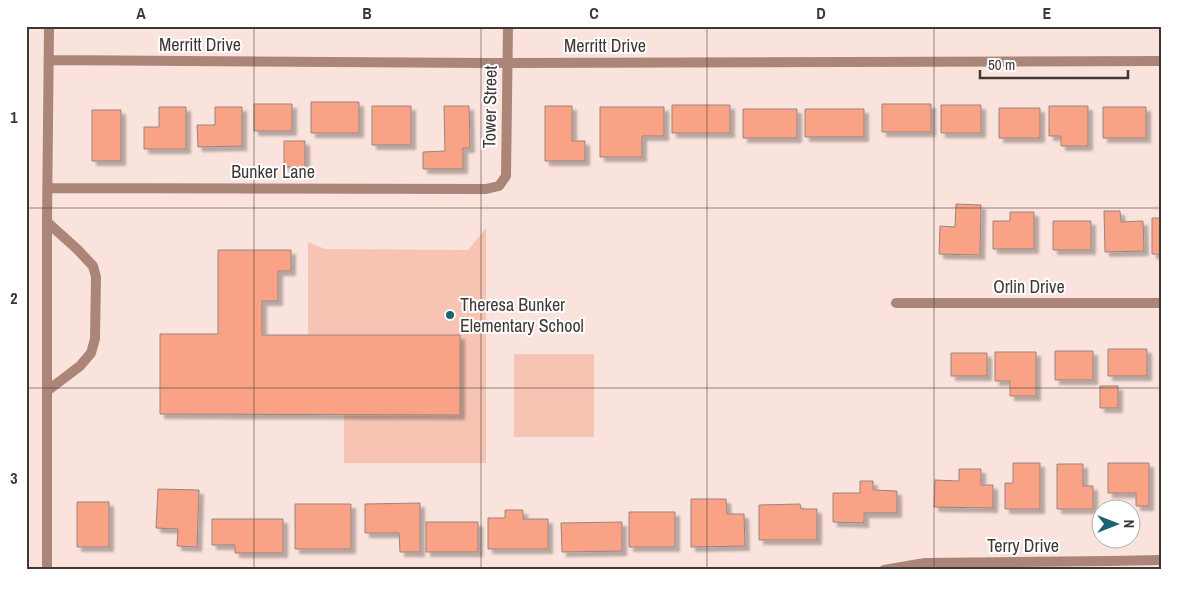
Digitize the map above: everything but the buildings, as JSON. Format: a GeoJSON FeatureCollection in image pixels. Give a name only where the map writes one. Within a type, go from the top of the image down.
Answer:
{"type":"FeatureCollection","features":[{"type":"Feature","properties":{"kind":"street"},"geometry":{"type":"LineString","coordinates":[[47,570],[49,26]]}},
{"type":"Feature","properties":{"kind":"street","name":"Tower Street"},"geometry":{"type":"LineString","coordinates":[[499,186],[506,176],[508,26]]}},
{"type":"Feature","properties":{"kind":"street","name":"Merritt Drive"},"geometry":{"type":"LineString","coordinates":[[49,60],[507,63],[1162,60]]}},
{"type":"Feature","properties":{"kind":"street","name":"Bunker Lane"},"geometry":{"type":"LineString","coordinates":[[48,188],[486,189],[499,186]]}},
{"type":"Feature","properties":{"kind":"street"},"geometry":{"type":"LineString","coordinates":[[47,222],[93,266],[96,277],[95,339],[92,353],[80,366],[47,391]]}},
{"type":"Feature","properties":{"kind":"street","name":"Orlin Drive"},"geometry":{"type":"LineString","coordinates":[[896,303],[1162,303]]}},
{"type":"Feature","properties":{"kind":"street","name":"Terry Drive"},"geometry":{"type":"LineString","coordinates":[[884,570],[925,562],[1162,560]]}},
{"type":"Feature","properties":{"kind":"shaded area"},"geometry":{"type":"Polygon","coordinates":[[[486,228],[486,463],[344,463],[344,415],[459,335],[308,335],[308,242],[325,249],[468,250],[486,228]]]}},
{"type":"Feature","properties":{"kind":"shaded area"},"geometry":{"type":"Polygon","coordinates":[[[514,354],[594,354],[594,437],[514,437],[514,354]]]}},
{"type":"Feature","properties":{"kind":"place","name":"Theresa Bunker Elementary School"},"geometry":{"type":"Point","coordinates":[450,315]}}]}
